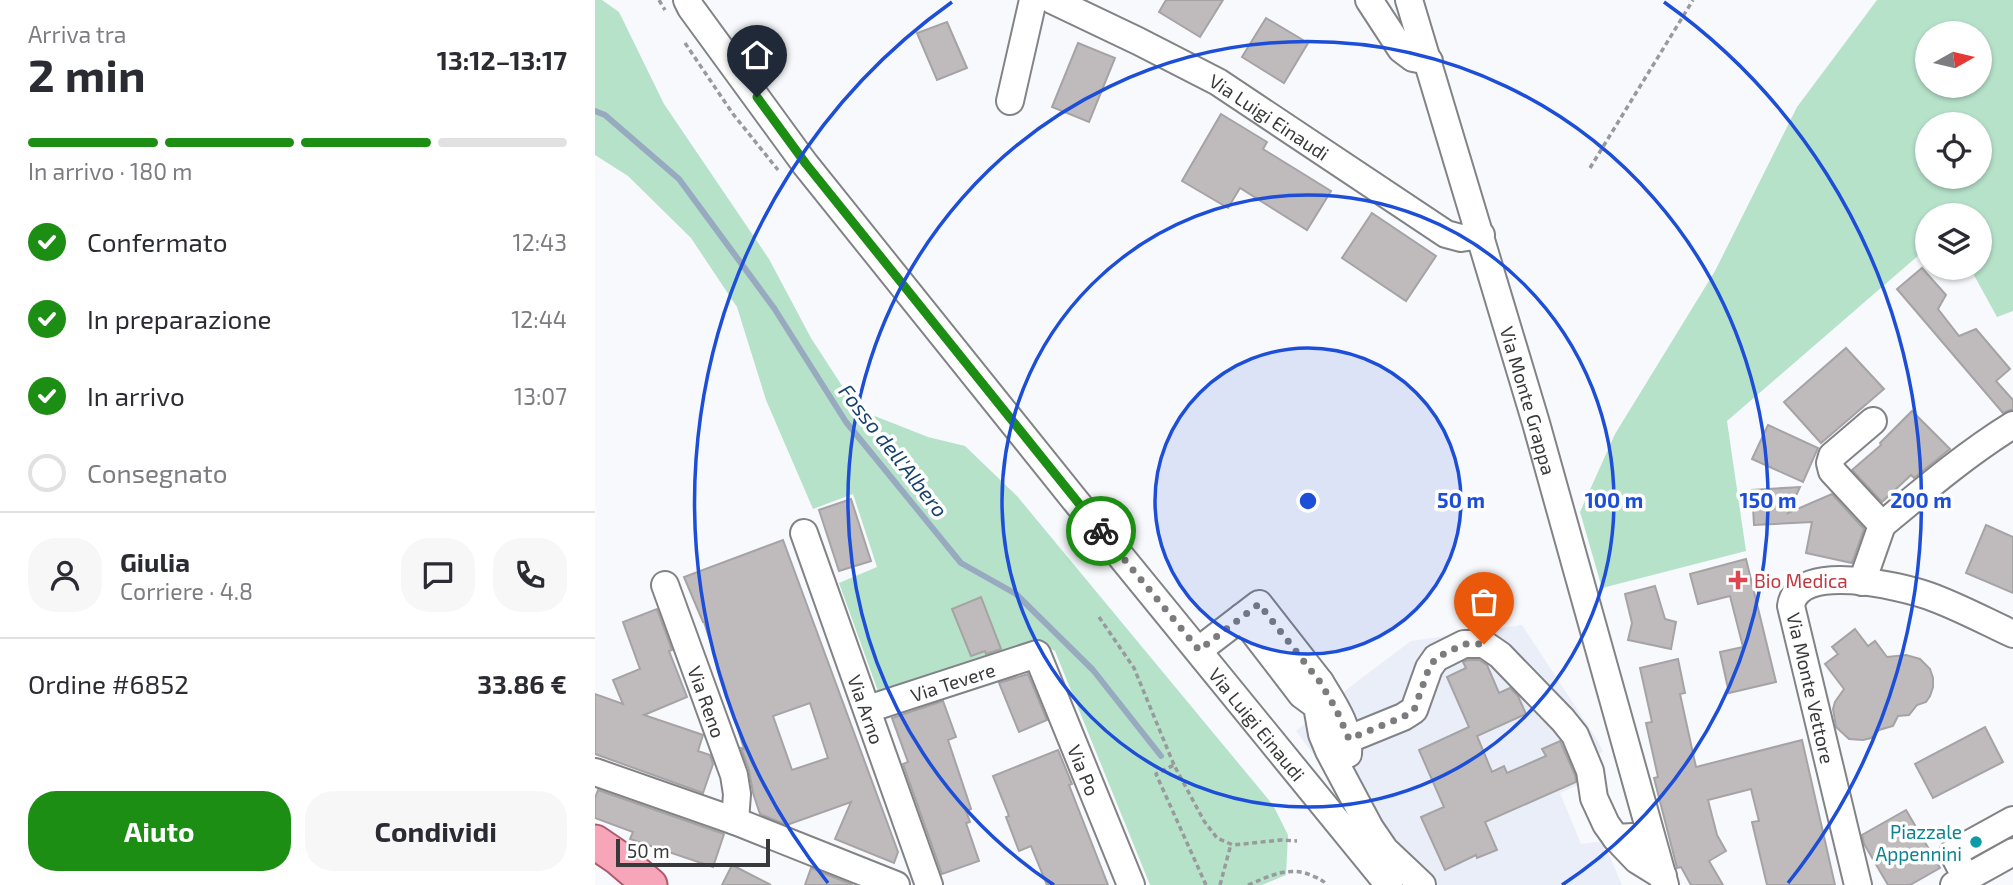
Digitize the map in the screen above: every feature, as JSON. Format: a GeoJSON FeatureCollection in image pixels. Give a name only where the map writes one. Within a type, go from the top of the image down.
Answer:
{"type":"FeatureCollection","features":[{"type":"Feature","properties":{"kind":"main road"},"geometry":{"type":"LineString","coordinates":[[595,842],[650,885]]}},
{"type":"Feature","properties":{"kind":"street","name":"Via Luigi Einaudi"},"geometry":{"type":"LineString","coordinates":[[687,0],[806,164],[1074,499],[1389,885]]}},
{"type":"Feature","properties":{"kind":"street"},"geometry":{"type":"LineString","coordinates":[[1010,101],[1033,0]]}},
{"type":"Feature","properties":{"kind":"street","name":"Via Luigi Einaudi"},"geometry":{"type":"LineString","coordinates":[[1053,0],[1218,82],[1446,234],[1461,239],[1481,235]]}},
{"type":"Feature","properties":{"kind":"street"},"geometry":{"type":"LineString","coordinates":[[1369,0],[1401,48],[1413,58],[1429,61]]}},
{"type":"Feature","properties":{"kind":"street","name":"Via Monte Grappa"},"geometry":{"type":"LineString","coordinates":[[1409,0],[1537,423],[1664,880]]}},
{"type":"Feature","properties":{"kind":"street"},"geometry":{"type":"LineString","coordinates":[[1873,421],[1832,456],[1830,463],[1832,471],[1882,526]]}},
{"type":"Feature","properties":{"kind":"street"},"geometry":{"type":"LineString","coordinates":[[1862,582],[1882,526],[1923,491],[2013,425]]}},
{"type":"Feature","properties":{"kind":"street","name":"Via Arno"},"geometry":{"type":"LineString","coordinates":[[804,533],[929,885]]}},
{"type":"Feature","properties":{"kind":"street","name":"Via Monte Vettore"},"geometry":{"type":"LineString","coordinates":[[1858,885],[1791,606],[1792,599],[1799,589],[1814,582],[1862,582],[1929,596],[2013,634]]}},
{"type":"Feature","properties":{"kind":"street","name":"Via Reno"},"geometry":{"type":"LineString","coordinates":[[665,585],[734,775],[737,794],[735,821]]}},
{"type":"Feature","properties":{"kind":"street"},"geometry":{"type":"LineString","coordinates":[[1199,650],[1242,617],[1302,695],[1319,694],[1336,709],[1349,739],[1347,784]]}},
{"type":"Feature","properties":{"kind":"street"},"geometry":{"type":"LineString","coordinates":[[1349,739],[1414,710],[1429,668],[1436,658],[1464,644],[1484,644],[1500,654],[1575,735],[1590,771],[1594,798],[1606,824],[1637,860],[1664,880]]}},
{"type":"Feature","properties":{"kind":"street","name":"Via Tevere"},"geometry":{"type":"LineString","coordinates":[[868,709],[1037,654]]}},
{"type":"Feature","properties":{"kind":"street","name":"Via Po"},"geometry":{"type":"LineString","coordinates":[[1037,654],[1131,885]]}},
{"type":"Feature","properties":{"kind":"street"},"geometry":{"type":"LineString","coordinates":[[1319,694],[1326,743],[1370,828],[1385,850],[1422,885]]}},
{"type":"Feature","properties":{"kind":"street"},"geometry":{"type":"LineString","coordinates":[[595,772],[735,821],[896,885]]}},
{"type":"Feature","properties":{"kind":"street"},"geometry":{"type":"LineString","coordinates":[[2013,820],[1953,853],[1960,882],[2013,852]]}},
{"type":"Feature","properties":{"kind":"street"},"geometry":{"type":"LineString","coordinates":[[1616,838],[1652,836]]}},
{"type":"Feature","properties":{"kind":"path"},"geometry":{"type":"LineString","coordinates":[[1590,168],[1693,0]]}},
{"type":"Feature","properties":{"kind":"path"},"geometry":{"type":"LineString","coordinates":[[1100,617],[1134,668],[1174,765],[1204,821],[1217,838],[1231,844],[1297,841]]}},
{"type":"Feature","properties":{"kind":"path"},"geometry":{"type":"LineString","coordinates":[[1174,765],[1156,774],[1206,885]]}},
{"type":"Feature","properties":{"kind":"path"},"geometry":{"type":"LineString","coordinates":[[1220,885],[1231,844]]}},
{"type":"Feature","properties":{"kind":"path"},"geometry":{"type":"LineString","coordinates":[[1248,885],[1282,871],[1294,871],[1308,873],[1327,885]]}},
{"type":"Feature","properties":{"kind":"shaded area"},"geometry":{"type":"Polygon","coordinates":[[[1522,625],[1603,752],[1573,764],[1581,784],[1560,793],[1581,844],[1603,841],[1622,885],[1402,885],[1375,851],[1327,773],[1296,731],[1411,641],[1522,625]]]}},
{"type":"Feature","properties":{"kind":"green space"},"geometry":{"type":"Polygon","coordinates":[[[595,0],[602,0],[619,12],[664,104],[769,259],[811,338],[857,409],[928,437],[965,446],[1017,496],[1273,805],[1288,835],[1286,875],[1262,885],[1150,885],[1055,651],[1039,643],[879,694],[839,583],[877,567],[853,494],[813,509],[766,400],[737,307],[691,238],[628,176],[595,155],[595,0]]]}},
{"type":"Feature","properties":{"kind":"green space"},"geometry":{"type":"Polygon","coordinates":[[[1877,0],[2013,0],[2013,311],[1997,317],[1977,280],[1992,280],[1992,203],[1915,203],[1915,258],[1727,421],[1746,551],[1602,588],[1580,512],[1615,434],[1715,271],[1797,107],[1877,0]]]}},
{"type":"Feature","properties":{"kind":"building"},"geometry":{"type":"Polygon","coordinates":[[[1166,0],[1223,0],[1200,37],[1159,12],[1166,0]]]}},
{"type":"Feature","properties":{"kind":"building"},"geometry":{"type":"Polygon","coordinates":[[[1266,18],[1308,43],[1284,83],[1242,57],[1266,18]]]}},
{"type":"Feature","properties":{"kind":"building"},"geometry":{"type":"Polygon","coordinates":[[[947,22],[967,68],[937,80],[917,33],[947,22]]]}},
{"type":"Feature","properties":{"kind":"building"},"geometry":{"type":"Polygon","coordinates":[[[1078,43],[1115,58],[1089,122],[1052,107],[1078,43]]]}},
{"type":"Feature","properties":{"kind":"building"},"geometry":{"type":"Polygon","coordinates":[[[1221,114],[1267,142],[1263,149],[1331,191],[1307,230],[1240,188],[1228,208],[1182,181],[1221,114]]]}},
{"type":"Feature","properties":{"kind":"building"},"geometry":{"type":"Polygon","coordinates":[[[1372,213],[1436,256],[1406,301],[1342,258],[1372,213]]]}},
{"type":"Feature","properties":{"kind":"building"},"geometry":{"type":"Polygon","coordinates":[[[1915,274],[1915,280],[1933,280],[1946,295],[1938,309],[1959,336],[1976,329],[2010,369],[1996,381],[2013,400],[2013,409],[2003,413],[1897,289],[1915,274]]]}},
{"type":"Feature","properties":{"kind":"building"},"geometry":{"type":"Polygon","coordinates":[[[1846,348],[1884,389],[1821,443],[1784,402],[1846,348]]]}},
{"type":"Feature","properties":{"kind":"building"},"geometry":{"type":"Polygon","coordinates":[[[1912,411],[1950,449],[1914,478],[1911,475],[1882,502],[1852,470],[1881,445],[1912,411]]]}},
{"type":"Feature","properties":{"kind":"building"},"geometry":{"type":"Polygon","coordinates":[[[1768,425],[1818,448],[1803,482],[1752,459],[1768,425]]]}},
{"type":"Feature","properties":{"kind":"building"},"geometry":{"type":"Polygon","coordinates":[[[1800,487],[1788,513],[1832,494],[1864,529],[1852,563],[1806,553],[1812,522],[1754,525],[1752,490],[1800,487]]]}},
{"type":"Feature","properties":{"kind":"building"},"geometry":{"type":"Polygon","coordinates":[[[851,499],[871,561],[839,571],[819,510],[851,499]]]}},
{"type":"Feature","properties":{"kind":"building"},"geometry":{"type":"Polygon","coordinates":[[[1986,525],[2013,537],[2013,593],[1966,573],[1986,525]]]}},
{"type":"Feature","properties":{"kind":"building"},"geometry":{"type":"Polygon","coordinates":[[[783,540],[898,852],[894,863],[835,839],[851,802],[787,825],[760,814],[726,690],[704,622],[684,577],[783,540]],[[810,703],[773,716],[792,770],[828,758],[810,703]]]}},
{"type":"Feature","properties":{"kind":"building"},"geometry":{"type":"Polygon","coordinates":[[[1746,559],[1776,682],[1729,693],[1720,652],[1743,647],[1730,596],[1698,604],[1690,574],[1746,559]]]}},
{"type":"Feature","properties":{"kind":"building"},"geometry":{"type":"Polygon","coordinates":[[[1655,586],[1665,619],[1676,622],[1671,649],[1628,640],[1632,623],[1625,594],[1655,586]]]}},
{"type":"Feature","properties":{"kind":"building"},"geometry":{"type":"Polygon","coordinates":[[[981,597],[1001,649],[971,656],[952,609],[981,597]]]}},
{"type":"Feature","properties":{"kind":"building"},"geometry":{"type":"Polygon","coordinates":[[[657,609],[672,650],[669,651],[687,697],[644,715],[703,735],[698,751],[710,755],[713,764],[703,793],[595,754],[595,694],[623,704],[613,680],[640,669],[623,622],[657,609]]]}},
{"type":"Feature","properties":{"kind":"building"},"geometry":{"type":"Polygon","coordinates":[[[1855,629],[1868,646],[1875,641],[1887,657],[1906,655],[1920,659],[1930,669],[1933,678],[1933,687],[1926,702],[1917,705],[1909,715],[1898,716],[1893,726],[1879,730],[1871,738],[1863,740],[1849,739],[1836,727],[1833,709],[1844,689],[1825,664],[1838,654],[1832,647],[1855,629]]]}},
{"type":"Feature","properties":{"kind":"building"},"geometry":{"type":"Polygon","coordinates":[[[1678,659],[1685,693],[1680,694],[1696,767],[1802,740],[1835,885],[1767,885],[1752,822],[1759,821],[1751,789],[1708,800],[1717,835],[1726,851],[1709,861],[1723,885],[1691,885],[1681,867],[1677,868],[1654,778],[1658,777],[1646,723],[1652,722],[1640,668],[1678,659]]]}},
{"type":"Feature","properties":{"kind":"building"},"geometry":{"type":"Polygon","coordinates":[[[1479,660],[1487,665],[1499,693],[1510,688],[1518,696],[1526,714],[1477,736],[1492,772],[1504,766],[1507,773],[1546,756],[1542,749],[1560,741],[1576,782],[1485,822],[1497,850],[1477,858],[1476,855],[1445,870],[1421,817],[1444,807],[1419,750],[1469,727],[1447,677],[1466,668],[1463,662],[1479,660]]]}},
{"type":"Feature","properties":{"kind":"building"},"geometry":{"type":"Polygon","coordinates":[[[1028,674],[1047,720],[1019,732],[999,683],[1028,674]]]}},
{"type":"Feature","properties":{"kind":"building"},"geometry":{"type":"Polygon","coordinates":[[[943,701],[956,737],[948,740],[971,809],[966,811],[970,822],[966,823],[979,861],[942,874],[903,764],[908,762],[892,718],[943,701]]]}},
{"type":"Feature","properties":{"kind":"building"},"geometry":{"type":"Polygon","coordinates":[[[1985,727],[2003,762],[1933,798],[1915,764],[1985,727]]]}},
{"type":"Feature","properties":{"kind":"building"},"geometry":{"type":"Polygon","coordinates":[[[1058,750],[1108,885],[1047,885],[1031,846],[1019,851],[1006,817],[1009,816],[993,776],[1058,750]]]}},
{"type":"Feature","properties":{"kind":"building"},"geometry":{"type":"Polygon","coordinates":[[[598,790],[724,834],[713,867],[630,839],[633,832],[595,818],[595,798],[598,790]]]}},
{"type":"Feature","properties":{"kind":"building"},"geometry":{"type":"Polygon","coordinates":[[[1906,810],[1940,868],[1910,885],[1888,885],[1864,844],[1862,835],[1906,810]]]}},
{"type":"Feature","properties":{"kind":"building"},"geometry":{"type":"Polygon","coordinates":[[[732,865],[771,885],[722,885],[732,865]]]}},
{"type":"Feature","properties":{"kind":"building"},"geometry":{"type":"Polygon","coordinates":[[[811,868],[853,885],[805,885],[811,868]]]}},
{"type":"Feature","properties":{"kind":"waterway","name":"Fosso dell'Albero"},"geometry":{"type":"LineString","coordinates":[[595,111],[605,115],[679,179],[774,308],[846,422],[961,563],[1016,594],[1093,670],[1161,756]]}},
{"type":"Feature","properties":{"kind":"way so far"},"geometry":{"type":"LineString","coordinates":[[1101,531],[1199,650],[1259,604],[1320,682],[1349,739],[1414,710],[1429,668],[1436,658],[1464,644],[1484,644]]}},
{"type":"Feature","properties":{"kind":"place","name":"Bio Medica"},"geometry":{"type":"Point","coordinates":[1738,580]}},
{"type":"Feature","properties":{"kind":"place","name":"Piazzale Appennini"},"geometry":{"type":"Point","coordinates":[1976,842]}},
{"type":"Feature","properties":{"kind":"route"},"geometry":{"type":"LineString","coordinates":[[757,97],[806,164],[1101,531]]}}]}
